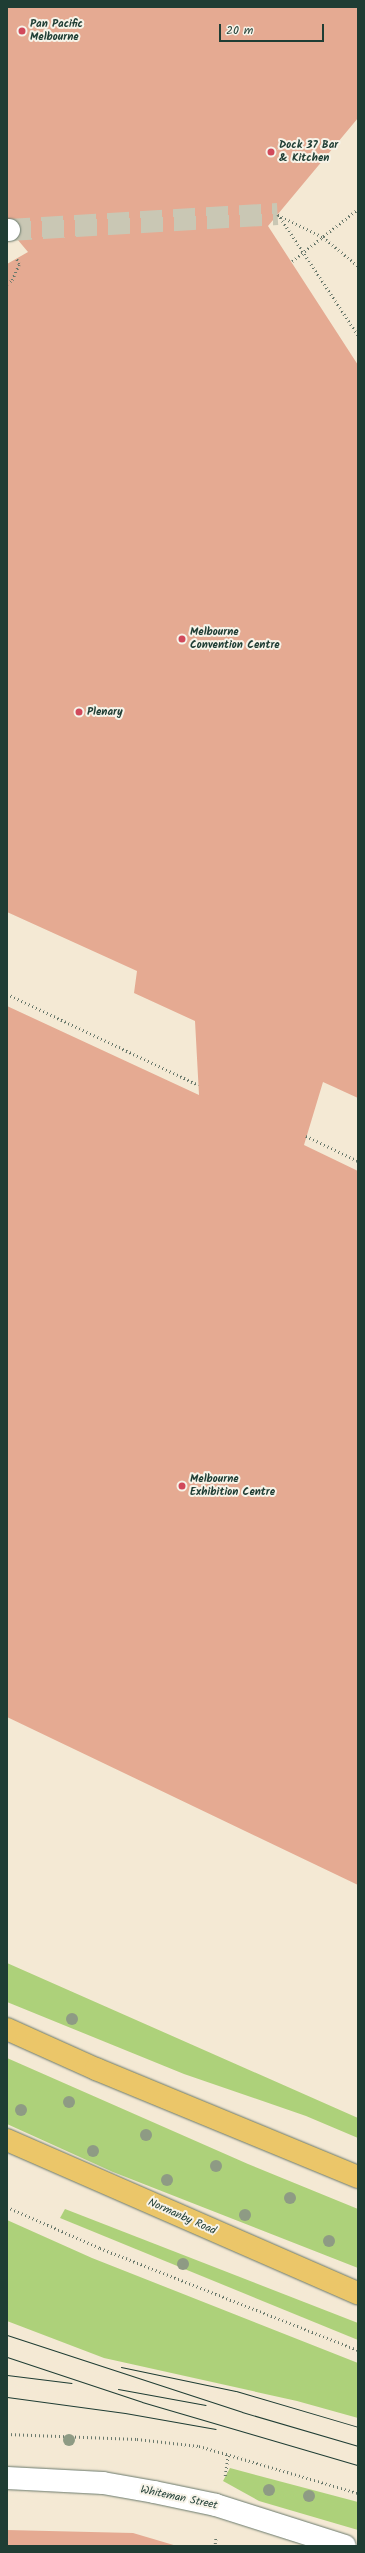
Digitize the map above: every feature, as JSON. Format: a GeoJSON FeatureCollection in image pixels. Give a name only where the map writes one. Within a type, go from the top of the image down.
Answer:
{"type":"FeatureCollection","features":[{"type":"Feature","properties":{"kind":"main road"},"geometry":{"type":"LineString","coordinates":[[7,2029],[96,2069],[358,2177]]}},
{"type":"Feature","properties":{"kind":"main road","name":"Normanby Road"},"geometry":{"type":"LineString","coordinates":[[7,2140],[358,2293]]}},
{"type":"Feature","properties":{"kind":"street","name":"Whiteman Street"},"geometry":{"type":"LineString","coordinates":[[7,2478],[103,2483],[154,2492],[216,2505],[345,2546]]}},
{"type":"Feature","properties":{"kind":"path"},"geometry":{"type":"LineString","coordinates":[[292,260],[358,209]]}},
{"type":"Feature","properties":{"kind":"path"},"geometry":{"type":"LineString","coordinates":[[358,266],[323,237],[278,214],[358,335]]}},
{"type":"Feature","properties":{"kind":"path"},"geometry":{"type":"LineString","coordinates":[[7,284],[12,280],[19,264],[13,251]]}},
{"type":"Feature","properties":{"kind":"path"},"geometry":{"type":"LineString","coordinates":[[7,994],[199,1085]]}},
{"type":"Feature","properties":{"kind":"path"},"geometry":{"type":"LineString","coordinates":[[306,1136],[358,1161]]}},
{"type":"Feature","properties":{"kind":"path"},"geometry":{"type":"LineString","coordinates":[[7,2207],[100,2248],[358,2350]]}},
{"type":"Feature","properties":{"kind":"path"},"geometry":{"type":"LineString","coordinates":[[7,2434],[137,2439],[200,2446],[358,2493]]}},
{"type":"Feature","properties":{"kind":"green space"},"geometry":{"type":"Polygon","coordinates":[[[7,1963],[358,2118],[358,2138],[306,2116],[184,2074],[7,2002],[7,1963]]]}},
{"type":"Feature","properties":{"kind":"green space"},"geometry":{"type":"Polygon","coordinates":[[[7,2058],[248,2164],[358,2209],[358,2268],[113,2172],[7,2124],[7,2058]]]}},
{"type":"Feature","properties":{"kind":"green space"},"geometry":{"type":"Polygon","coordinates":[[[65,2209],[358,2323],[358,2340],[60,2218],[65,2209]]]}},
{"type":"Feature","properties":{"kind":"green space"},"geometry":{"type":"Polygon","coordinates":[[[7,2220],[92,2258],[358,2363],[358,2418],[297,2401],[104,2358],[7,2321],[7,2220]]]}},
{"type":"Feature","properties":{"kind":"green space"},"geometry":{"type":"Polygon","coordinates":[[[230,2468],[358,2502],[358,2530],[259,2501],[223,2481],[230,2468]]]}},
{"type":"Feature","properties":{"kind":"building"},"geometry":{"type":"Polygon","coordinates":[[[7,7],[358,7],[358,118],[268,226],[358,365],[358,1098],[323,1082],[304,1145],[358,1171],[358,1885],[7,1717],[7,1006],[199,1095],[195,1021],[134,993],[137,971],[7,912],[7,264],[28,252],[7,227],[7,7]]]}},
{"type":"Feature","properties":{"kind":"building"},"geometry":{"type":"Polygon","coordinates":[[[7,2530],[133,2533],[177,2546],[7,2546],[7,2530]]]}},
{"type":"Feature","properties":{"kind":"tunnel"},"geometry":{"type":"LineString","coordinates":[[9,230],[278,214]]}},
{"type":"Feature","properties":{"kind":"tram line"},"geometry":{"type":"LineString","coordinates":[[7,2335],[242,2412],[358,2446]]}},
{"type":"Feature","properties":{"kind":"tram line"},"geometry":{"type":"LineString","coordinates":[[7,2357],[142,2402],[358,2465]]}},
{"type":"Feature","properties":{"kind":"tram line"},"geometry":{"type":"LineString","coordinates":[[121,2367],[236,2391],[358,2427]]}},
{"type":"Feature","properties":{"kind":"tram line"},"geometry":{"type":"LineString","coordinates":[[7,2375],[72,2383]]}},
{"type":"Feature","properties":{"kind":"tram line"},"geometry":{"type":"LineString","coordinates":[[118,2389],[206,2405]]}},
{"type":"Feature","properties":{"kind":"tram line"},"geometry":{"type":"LineString","coordinates":[[7,2397],[125,2413],[216,2429]]}},
{"type":"Feature","properties":{"kind":"place","name":"Pan Pacific Melbourne"},"geometry":{"type":"Point","coordinates":[22,31]}},
{"type":"Feature","properties":{"kind":"place","name":"Dock 37 Bar & Kitchen"},"geometry":{"type":"Point","coordinates":[271,152]}},
{"type":"Feature","properties":{"kind":"place","name":"Melbourne Convention Centre"},"geometry":{"type":"Point","coordinates":[182,639]}},
{"type":"Feature","properties":{"kind":"place","name":"Plenary"},"geometry":{"type":"Point","coordinates":[79,712]}},
{"type":"Feature","properties":{"kind":"place","name":"Melbourne Exhibition Centre"},"geometry":{"type":"Point","coordinates":[182,1486]}}]}
